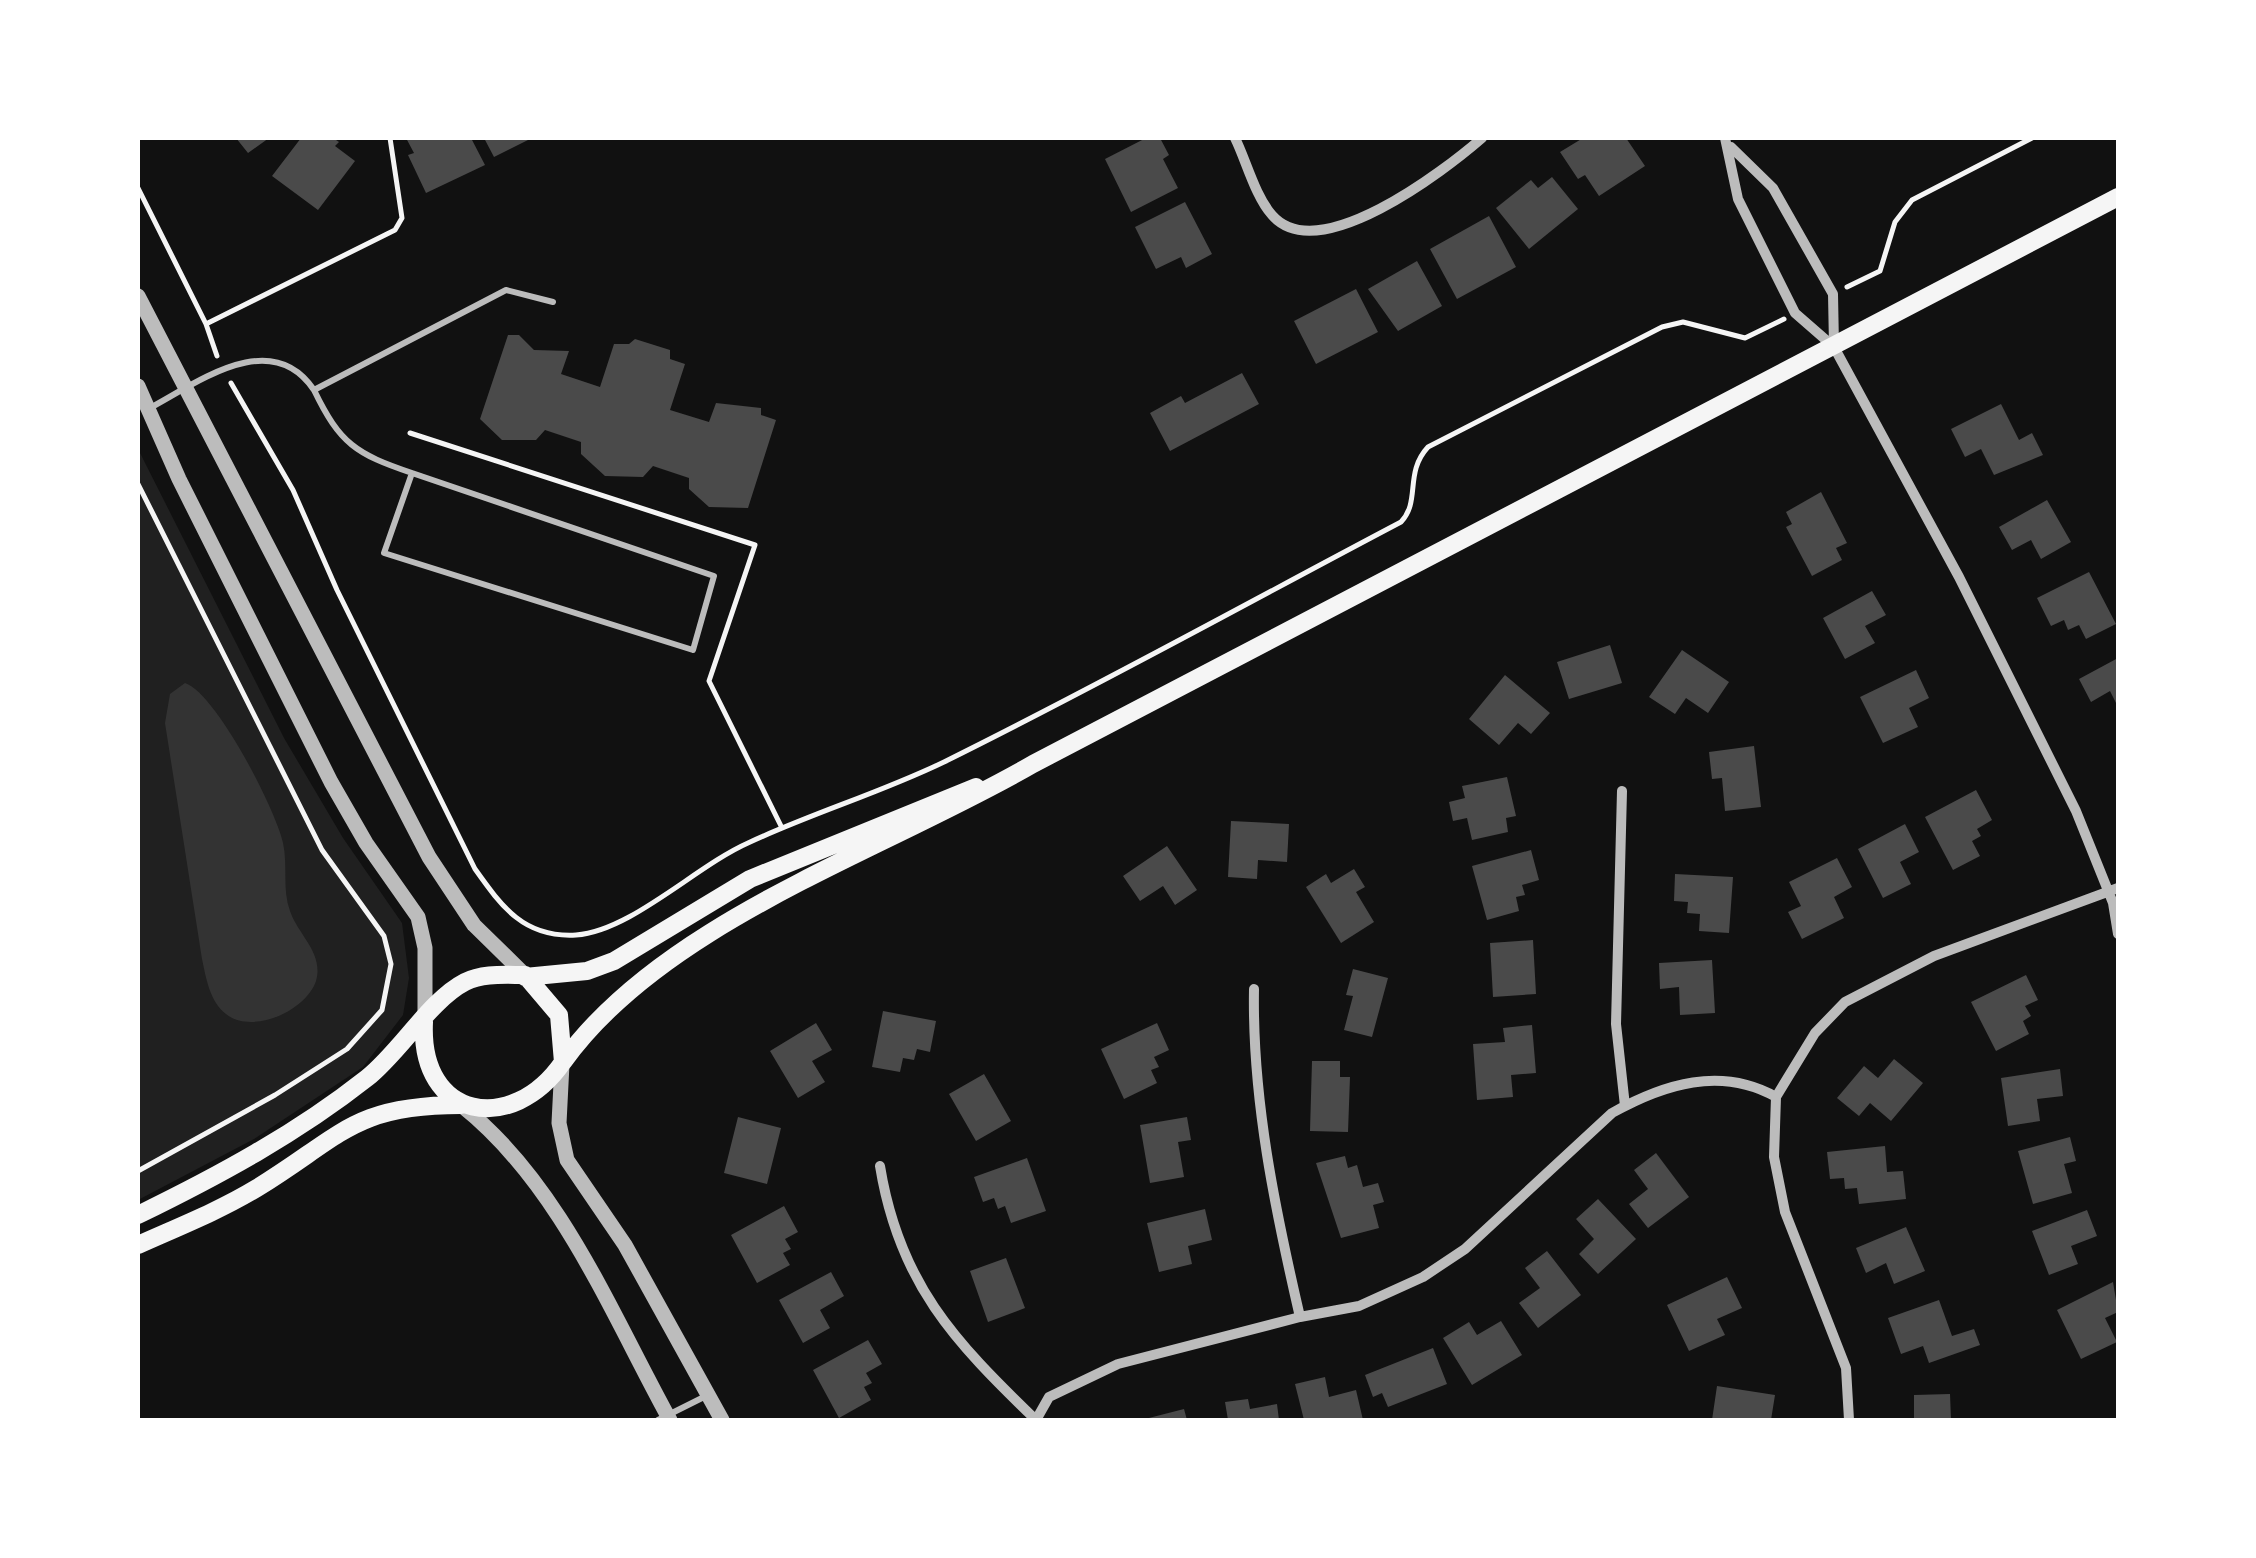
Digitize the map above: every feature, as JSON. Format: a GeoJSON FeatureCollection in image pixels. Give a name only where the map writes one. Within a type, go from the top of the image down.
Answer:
{"type":"FeatureCollection","features":[{"type":"Feature","properties":{"kind":"main road"},"geometry":{"type":"LineString","coordinates":[[138,1245],[246,1195],[361,1119],[397,1108],[492,1108],[524,1100],[546,1084],[617,1000],[743,913],[960,806],[2118,198]]}},
{"type":"Feature","properties":{"kind":"main road"},"geometry":{"type":"LineString","coordinates":[[138,1215],[239,1164],[297,1128],[380,1067],[465,982],[487,976],[588,971],[614,961],[750,879],[1034,764]]}},
{"type":"Feature","properties":{"kind":"main road"},"geometry":{"type":"LineString","coordinates":[[525,976],[546,994],[558,1015],[563,1063]]}},
{"type":"Feature","properties":{"kind":"main road"},"geometry":{"type":"LineString","coordinates":[[424,1021],[429,1070],[441,1089],[462,1106]]}},
{"type":"Feature","properties":{"kind":"street"},"geometry":{"type":"LineString","coordinates":[[1235,138],[1272,216],[1302,230],[1333,231],[1377,210],[1482,138]]}},
{"type":"Feature","properties":{"kind":"street"},"geometry":{"type":"LineString","coordinates":[[1727,142],[1773,188],[1833,294],[1834,348]]}},
{"type":"Feature","properties":{"kind":"street"},"geometry":{"type":"LineString","coordinates":[[1727,142],[1738,199],[1795,313],[1834,348],[1959,577],[2076,811],[2114,890],[2118,934]]}},
{"type":"Feature","properties":{"kind":"street"},"geometry":{"type":"LineString","coordinates":[[138,296],[437,872],[482,934],[525,976]]}},
{"type":"Feature","properties":{"kind":"street"},"geometry":{"type":"LineString","coordinates":[[138,386],[341,802],[418,917],[424,948],[424,1021]]}},
{"type":"Feature","properties":{"kind":"street"},"geometry":{"type":"LineString","coordinates":[[1622,791],[1616,1024],[1625,1106]]}},
{"type":"Feature","properties":{"kind":"street"},"geometry":{"type":"LineString","coordinates":[[1849,1420],[1846,1368],[1784,1212],[1774,1157],[1776,1097],[1815,1033],[1845,1002],[1934,956],[2114,890]]}},
{"type":"Feature","properties":{"kind":"street"},"geometry":{"type":"LineString","coordinates":[[1254,988],[1254,1025],[1271,1192],[1300,1316]]}},
{"type":"Feature","properties":{"kind":"street"},"geometry":{"type":"LineString","coordinates":[[563,1063],[558,1123],[567,1160],[625,1245],[722,1420]]}},
{"type":"Feature","properties":{"kind":"street"},"geometry":{"type":"LineString","coordinates":[[880,1166],[888,1212],[931,1306],[963,1349],[1036,1420],[1049,1397],[1118,1364],[1300,1316],[1360,1306],[1423,1277],[1465,1249],[1561,1159],[1625,1106],[1698,1079],[1754,1085],[1776,1097]]}},
{"type":"Feature","properties":{"kind":"street"},"geometry":{"type":"LineString","coordinates":[[462,1106],[494,1132],[539,1188],[665,1419]]}},
{"type":"Feature","properties":{"kind":"lane"},"geometry":{"type":"LineString","coordinates":[[314,390],[506,290],[553,302]]}},
{"type":"Feature","properties":{"kind":"lane"},"geometry":{"type":"LineString","coordinates":[[148,408],[224,369],[249,360],[277,361],[298,371],[314,390],[332,426],[347,444],[367,458],[412,473],[714,576],[693,650],[384,553],[412,473]]}},
{"type":"Feature","properties":{"kind":"lane"},"geometry":{"type":"LineString","coordinates":[[665,1419],[707,1395]]}},
{"type":"Feature","properties":{"kind":"path"},"geometry":{"type":"LineString","coordinates":[[206,324],[395,230],[402,218],[390,138]]}},
{"type":"Feature","properties":{"kind":"path"},"geometry":{"type":"LineString","coordinates":[[1833,294],[1880,271],[1894,222],[1912,200],[2032,138]]}},
{"type":"Feature","properties":{"kind":"path"},"geometry":{"type":"LineString","coordinates":[[138,188],[206,324],[224,369],[300,504],[336,590],[475,869],[500,904],[522,925],[543,934],[604,930],[690,873],[782,828],[946,761],[1401,522],[1409,513],[1411,475],[1428,447],[1662,327],[1683,322],[1745,338],[1795,313]]}},
{"type":"Feature","properties":{"kind":"path"},"geometry":{"type":"LineString","coordinates":[[410,433],[755,546],[709,681],[782,828]]}},
{"type":"Feature","properties":{"kind":"path"},"geometry":{"type":"LineString","coordinates":[[138,484],[322,850],[376,923],[391,964],[382,1010],[347,1048],[275,1095],[138,1170]]}},
{"type":"Feature","properties":{"kind":"shaded area"},"geometry":{"type":"Polygon","coordinates":[[[138,449],[284,738],[343,838],[402,923],[409,978],[403,1015],[363,1067],[254,1139],[138,1200],[138,449]]]}},
{"type":"Feature","properties":{"kind":"shaded area"},"geometry":{"type":"Polygon","coordinates":[[[185,683],[198,691],[228,729],[269,805],[283,843],[290,911],[316,962],[316,981],[310,992],[290,1010],[263,1021],[237,1020],[226,1014],[212,996],[205,974],[165,723],[170,694],[185,683]]]}},
{"type":"Feature","properties":{"kind":"building"},"geometry":{"type":"Polygon","coordinates":[[[236,138],[269,138],[248,153],[236,138]]]}},
{"type":"Feature","properties":{"kind":"building"},"geometry":{"type":"Polygon","coordinates":[[[301,138],[333,138],[339,142],[335,146],[355,161],[318,210],[272,176],[301,138]]]}},
{"type":"Feature","properties":{"kind":"building"},"geometry":{"type":"Polygon","coordinates":[[[406,138],[471,138],[485,165],[426,193],[408,155],[414,153],[406,138]]]}},
{"type":"Feature","properties":{"kind":"building"},"geometry":{"type":"Polygon","coordinates":[[[484,138],[532,138],[494,157],[484,138]]]}},
{"type":"Feature","properties":{"kind":"building"},"geometry":{"type":"Polygon","coordinates":[[[1146,138],[1160,138],[1169,155],[1163,159],[1178,188],[1131,212],[1105,159],[1146,138]]]}},
{"type":"Feature","properties":{"kind":"building"},"geometry":{"type":"Polygon","coordinates":[[[1583,138],[1626,138],[1645,166],[1599,196],[1585,175],[1578,179],[1560,152],[1583,138]]]}},
{"type":"Feature","properties":{"kind":"building"},"geometry":{"type":"Polygon","coordinates":[[[1552,177],[1578,209],[1529,249],[1496,208],[1531,180],[1538,188],[1552,177]]]}},
{"type":"Feature","properties":{"kind":"building"},"geometry":{"type":"Polygon","coordinates":[[[1185,202],[1212,254],[1186,268],[1181,257],[1156,269],[1135,227],[1185,202]]]}},
{"type":"Feature","properties":{"kind":"building"},"geometry":{"type":"Polygon","coordinates":[[[1489,216],[1516,267],[1457,299],[1430,249],[1489,216]]]}},
{"type":"Feature","properties":{"kind":"building"},"geometry":{"type":"Polygon","coordinates":[[[1417,261],[1442,306],[1398,331],[1368,289],[1417,261]]]}},
{"type":"Feature","properties":{"kind":"building"},"geometry":{"type":"Polygon","coordinates":[[[1356,289],[1378,332],[1316,364],[1294,321],[1356,289]]]}},
{"type":"Feature","properties":{"kind":"building"},"geometry":{"type":"Polygon","coordinates":[[[508,335],[519,335],[534,350],[569,351],[561,374],[600,387],[614,344],[629,344],[635,339],[670,350],[670,359],[685,364],[670,410],[709,422],[716,403],[761,408],[761,415],[776,420],[748,508],[709,507],[689,489],[689,478],[653,466],[643,477],[605,476],[581,454],[581,442],[545,430],[536,440],[502,440],[480,419],[508,335]]]}},
{"type":"Feature","properties":{"kind":"building"},"geometry":{"type":"Polygon","coordinates":[[[1242,373],[1259,404],[1170,451],[1150,413],[1181,396],[1185,403],[1242,373]]]}},
{"type":"Feature","properties":{"kind":"building"},"geometry":{"type":"Polygon","coordinates":[[[2001,404],[2019,440],[2032,433],[2043,455],[1994,475],[1981,449],[1965,457],[1951,429],[2001,404]]]}},
{"type":"Feature","properties":{"kind":"building"},"geometry":{"type":"Polygon","coordinates":[[[1821,492],[1847,543],[1836,548],[1842,560],[1812,576],[1786,527],[1792,524],[1786,512],[1821,492]]]}},
{"type":"Feature","properties":{"kind":"building"},"geometry":{"type":"Polygon","coordinates":[[[2047,500],[2071,542],[2041,559],[2031,540],[2012,550],[1999,527],[2047,500]]]}},
{"type":"Feature","properties":{"kind":"building"},"geometry":{"type":"Polygon","coordinates":[[[2089,572],[2116,624],[2086,639],[2079,625],[2068,630],[2064,620],[2051,626],[2037,598],[2089,572]]]}},
{"type":"Feature","properties":{"kind":"building"},"geometry":{"type":"Polygon","coordinates":[[[1872,591],[1886,615],[1865,626],[1875,643],[1845,659],[1823,618],[1872,591]]]}},
{"type":"Feature","properties":{"kind":"building"},"geometry":{"type":"Polygon","coordinates":[[[1610,645],[1622,683],[1569,699],[1557,662],[1610,645]]]}},
{"type":"Feature","properties":{"kind":"building"},"geometry":{"type":"Polygon","coordinates":[[[1682,650],[1729,682],[1708,713],[1686,698],[1675,714],[1649,697],[1682,650]]]}},
{"type":"Feature","properties":{"kind":"building"},"geometry":{"type":"Polygon","coordinates":[[[2118,658],[2118,707],[2110,691],[2091,702],[2079,679],[2118,658]]]}},
{"type":"Feature","properties":{"kind":"building"},"geometry":{"type":"Polygon","coordinates":[[[1916,670],[1929,698],[1909,708],[1918,727],[1883,743],[1860,697],[1916,670]]]}},
{"type":"Feature","properties":{"kind":"building"},"geometry":{"type":"Polygon","coordinates":[[[1505,675],[1550,713],[1531,734],[1518,723],[1499,745],[1469,719],[1505,675]]]}},
{"type":"Feature","properties":{"kind":"building"},"geometry":{"type":"Polygon","coordinates":[[[1754,746],[1761,807],[1725,811],[1722,778],[1712,779],[1709,752],[1754,746]]]}},
{"type":"Feature","properties":{"kind":"building"},"geometry":{"type":"Polygon","coordinates":[[[1507,777],[1516,816],[1506,818],[1508,832],[1472,840],[1467,818],[1453,821],[1449,802],[1465,798],[1462,786],[1507,777]]]}},
{"type":"Feature","properties":{"kind":"building"},"geometry":{"type":"Polygon","coordinates":[[[1976,790],[1992,820],[1977,829],[1981,836],[1972,841],[1980,856],[1953,870],[1925,817],[1976,790]]]}},
{"type":"Feature","properties":{"kind":"building"},"geometry":{"type":"Polygon","coordinates":[[[1231,821],[1289,824],[1287,862],[1258,860],[1257,879],[1228,877],[1231,821]]]}},
{"type":"Feature","properties":{"kind":"building"},"geometry":{"type":"Polygon","coordinates":[[[1905,824],[1919,852],[1900,862],[1911,884],[1883,898],[1858,849],[1905,824]]]}},
{"type":"Feature","properties":{"kind":"building"},"geometry":{"type":"Polygon","coordinates":[[[1167,846],[1197,890],[1175,905],[1163,886],[1140,901],[1123,876],[1167,846]]]}},
{"type":"Feature","properties":{"kind":"building"},"geometry":{"type":"Polygon","coordinates":[[[1531,850],[1539,880],[1522,885],[1525,895],[1516,897],[1519,911],[1487,920],[1472,866],[1531,850]]]}},
{"type":"Feature","properties":{"kind":"building"},"geometry":{"type":"Polygon","coordinates":[[[1837,858],[1852,887],[1834,897],[1844,918],[1802,939],[1788,912],[1801,906],[1789,882],[1837,858]]]}},
{"type":"Feature","properties":{"kind":"building"},"geometry":{"type":"Polygon","coordinates":[[[1354,869],[1365,887],[1356,892],[1374,922],[1341,943],[1306,887],[1326,874],[1331,883],[1354,869]]]}},
{"type":"Feature","properties":{"kind":"building"},"geometry":{"type":"Polygon","coordinates":[[[1675,874],[1733,877],[1729,933],[1699,931],[1700,914],[1687,913],[1688,902],[1674,901],[1675,874]]]}},
{"type":"Feature","properties":{"kind":"building"},"geometry":{"type":"Polygon","coordinates":[[[1533,940],[1536,994],[1493,997],[1490,943],[1533,940]]]}},
{"type":"Feature","properties":{"kind":"building"},"geometry":{"type":"Polygon","coordinates":[[[1712,960],[1715,1013],[1680,1015],[1679,987],[1660,989],[1659,963],[1712,960]]]}},
{"type":"Feature","properties":{"kind":"building"},"geometry":{"type":"Polygon","coordinates":[[[1353,969],[1388,978],[1372,1037],[1344,1030],[1353,996],[1346,995],[1353,969]]]}},
{"type":"Feature","properties":{"kind":"building"},"geometry":{"type":"Polygon","coordinates":[[[2026,975],[2038,1000],[2025,1006],[2031,1016],[2023,1021],[2029,1034],[1996,1051],[1971,1002],[2026,975]]]}},
{"type":"Feature","properties":{"kind":"building"},"geometry":{"type":"Polygon","coordinates":[[[883,1011],[936,1021],[930,1052],[917,1049],[914,1060],[903,1058],[900,1072],[872,1067],[883,1011]]]}},
{"type":"Feature","properties":{"kind":"building"},"geometry":{"type":"Polygon","coordinates":[[[816,1023],[832,1050],[812,1061],[825,1082],[798,1098],[770,1051],[816,1023]]]}},
{"type":"Feature","properties":{"kind":"building"},"geometry":{"type":"Polygon","coordinates":[[[1157,1023],[1169,1050],[1154,1057],[1159,1067],[1151,1070],[1157,1083],[1124,1099],[1101,1049],[1157,1023]]]}},
{"type":"Feature","properties":{"kind":"building"},"geometry":{"type":"Polygon","coordinates":[[[1532,1025],[1536,1073],[1511,1075],[1513,1097],[1477,1100],[1473,1044],[1505,1042],[1503,1028],[1532,1025]]]}},
{"type":"Feature","properties":{"kind":"building"},"geometry":{"type":"Polygon","coordinates":[[[1894,1059],[1923,1083],[1891,1121],[1870,1103],[1859,1116],[1837,1098],[1864,1066],[1878,1078],[1894,1059]]]}},
{"type":"Feature","properties":{"kind":"building"},"geometry":{"type":"Polygon","coordinates":[[[1312,1061],[1340,1061],[1340,1077],[1350,1077],[1348,1132],[1310,1131],[1312,1061]]]}},
{"type":"Feature","properties":{"kind":"building"},"geometry":{"type":"Polygon","coordinates":[[[2060,1069],[2063,1096],[2037,1099],[2040,1121],[2008,1126],[2001,1078],[2060,1069]]]}},
{"type":"Feature","properties":{"kind":"building"},"geometry":{"type":"Polygon","coordinates":[[[984,1074],[1011,1121],[976,1141],[949,1094],[984,1074]]]}},
{"type":"Feature","properties":{"kind":"building"},"geometry":{"type":"Polygon","coordinates":[[[738,1117],[781,1128],[767,1184],[724,1173],[738,1117]]]}},
{"type":"Feature","properties":{"kind":"building"},"geometry":{"type":"Polygon","coordinates":[[[1187,1117],[1191,1140],[1178,1142],[1184,1177],[1150,1183],[1140,1125],[1187,1117]]]}},
{"type":"Feature","properties":{"kind":"building"},"geometry":{"type":"Polygon","coordinates":[[[2070,1137],[2076,1161],[2064,1164],[2072,1193],[2033,1204],[2018,1151],[2070,1137]]]}},
{"type":"Feature","properties":{"kind":"building"},"geometry":{"type":"Polygon","coordinates":[[[1885,1146],[1887,1172],[1903,1171],[1906,1199],[1859,1204],[1857,1188],[1845,1189],[1844,1178],[1830,1179],[1827,1152],[1885,1146]]]}},
{"type":"Feature","properties":{"kind":"building"},"geometry":{"type":"Polygon","coordinates":[[[1656,1153],[1689,1197],[1648,1228],[1629,1204],[1648,1189],[1634,1170],[1656,1153]]]}},
{"type":"Feature","properties":{"kind":"building"},"geometry":{"type":"Polygon","coordinates":[[[1345,1156],[1348,1168],[1357,1165],[1363,1187],[1378,1183],[1384,1202],[1373,1205],[1379,1228],[1341,1238],[1316,1163],[1345,1156]]]}},
{"type":"Feature","properties":{"kind":"building"},"geometry":{"type":"Polygon","coordinates":[[[1027,1158],[1046,1211],[1011,1223],[1005,1206],[998,1209],[994,1198],[983,1202],[974,1177],[1027,1158]]]}},
{"type":"Feature","properties":{"kind":"building"},"geometry":{"type":"Polygon","coordinates":[[[1598,1199],[1636,1239],[1598,1274],[1579,1254],[1594,1239],[1576,1219],[1598,1199]]]}},
{"type":"Feature","properties":{"kind":"building"},"geometry":{"type":"Polygon","coordinates":[[[784,1206],[798,1232],[785,1239],[791,1249],[783,1253],[790,1265],[757,1283],[731,1235],[784,1206]]]}},
{"type":"Feature","properties":{"kind":"building"},"geometry":{"type":"Polygon","coordinates":[[[1205,1209],[1212,1240],[1188,1246],[1192,1264],[1159,1272],[1147,1223],[1205,1209]]]}},
{"type":"Feature","properties":{"kind":"building"},"geometry":{"type":"Polygon","coordinates":[[[2087,1210],[2097,1236],[2071,1246],[2078,1264],[2049,1275],[2032,1231],[2087,1210]]]}},
{"type":"Feature","properties":{"kind":"building"},"geometry":{"type":"Polygon","coordinates":[[[1906,1227],[1925,1271],[1894,1284],[1886,1263],[1866,1273],[1856,1248],[1906,1227]]]}},
{"type":"Feature","properties":{"kind":"building"},"geometry":{"type":"Polygon","coordinates":[[[1547,1251],[1581,1295],[1538,1328],[1519,1303],[1540,1288],[1525,1268],[1547,1251]]]}},
{"type":"Feature","properties":{"kind":"building"},"geometry":{"type":"Polygon","coordinates":[[[1006,1258],[1025,1308],[988,1322],[970,1271],[1006,1258]]]}},
{"type":"Feature","properties":{"kind":"building"},"geometry":{"type":"Polygon","coordinates":[[[831,1272],[844,1296],[820,1310],[830,1328],[803,1343],[779,1300],[831,1272]]]}},
{"type":"Feature","properties":{"kind":"building"},"geometry":{"type":"Polygon","coordinates":[[[1727,1277],[1742,1308],[1717,1319],[1725,1335],[1689,1351],[1667,1305],[1727,1277]]]}},
{"type":"Feature","properties":{"kind":"building"},"geometry":{"type":"Polygon","coordinates":[[[2113,1282],[2118,1312],[2105,1318],[2117,1342],[2081,1359],[2057,1310],[2113,1282]]]}},
{"type":"Feature","properties":{"kind":"building"},"geometry":{"type":"Polygon","coordinates":[[[1939,1300],[1952,1336],[1974,1329],[1980,1345],[1929,1363],[1923,1346],[1901,1354],[1888,1318],[1939,1300]]]}},
{"type":"Feature","properties":{"kind":"building"},"geometry":{"type":"Polygon","coordinates":[[[1501,1321],[1522,1355],[1472,1385],[1443,1338],[1469,1322],[1477,1335],[1501,1321]]]}},
{"type":"Feature","properties":{"kind":"building"},"geometry":{"type":"Polygon","coordinates":[[[868,1340],[882,1364],[866,1373],[872,1383],[864,1387],[871,1400],[839,1418],[813,1370],[868,1340]]]}},
{"type":"Feature","properties":{"kind":"building"},"geometry":{"type":"Polygon","coordinates":[[[1433,1348],[1447,1384],[1388,1407],[1382,1393],[1373,1397],[1365,1375],[1433,1348]]]}},
{"type":"Feature","properties":{"kind":"building"},"geometry":{"type":"Polygon","coordinates":[[[1325,1377],[1329,1397],[1356,1390],[1363,1420],[1304,1420],[1295,1384],[1325,1377]]]}},
{"type":"Feature","properties":{"kind":"building"},"geometry":{"type":"Polygon","coordinates":[[[1717,1386],[1775,1395],[1771,1420],[1712,1420],[1717,1386]]]}},
{"type":"Feature","properties":{"kind":"building"},"geometry":{"type":"Polygon","coordinates":[[[1950,1394],[1951,1420],[1914,1420],[1914,1395],[1950,1394]]]}},
{"type":"Feature","properties":{"kind":"building"},"geometry":{"type":"Polygon","coordinates":[[[1248,1399],[1250,1409],[1277,1404],[1279,1420],[1228,1420],[1225,1402],[1248,1399]]]}},
{"type":"Feature","properties":{"kind":"building"},"geometry":{"type":"Polygon","coordinates":[[[1184,1409],[1187,1420],[1145,1420],[1145,1419],[1184,1409]]]}}]}
